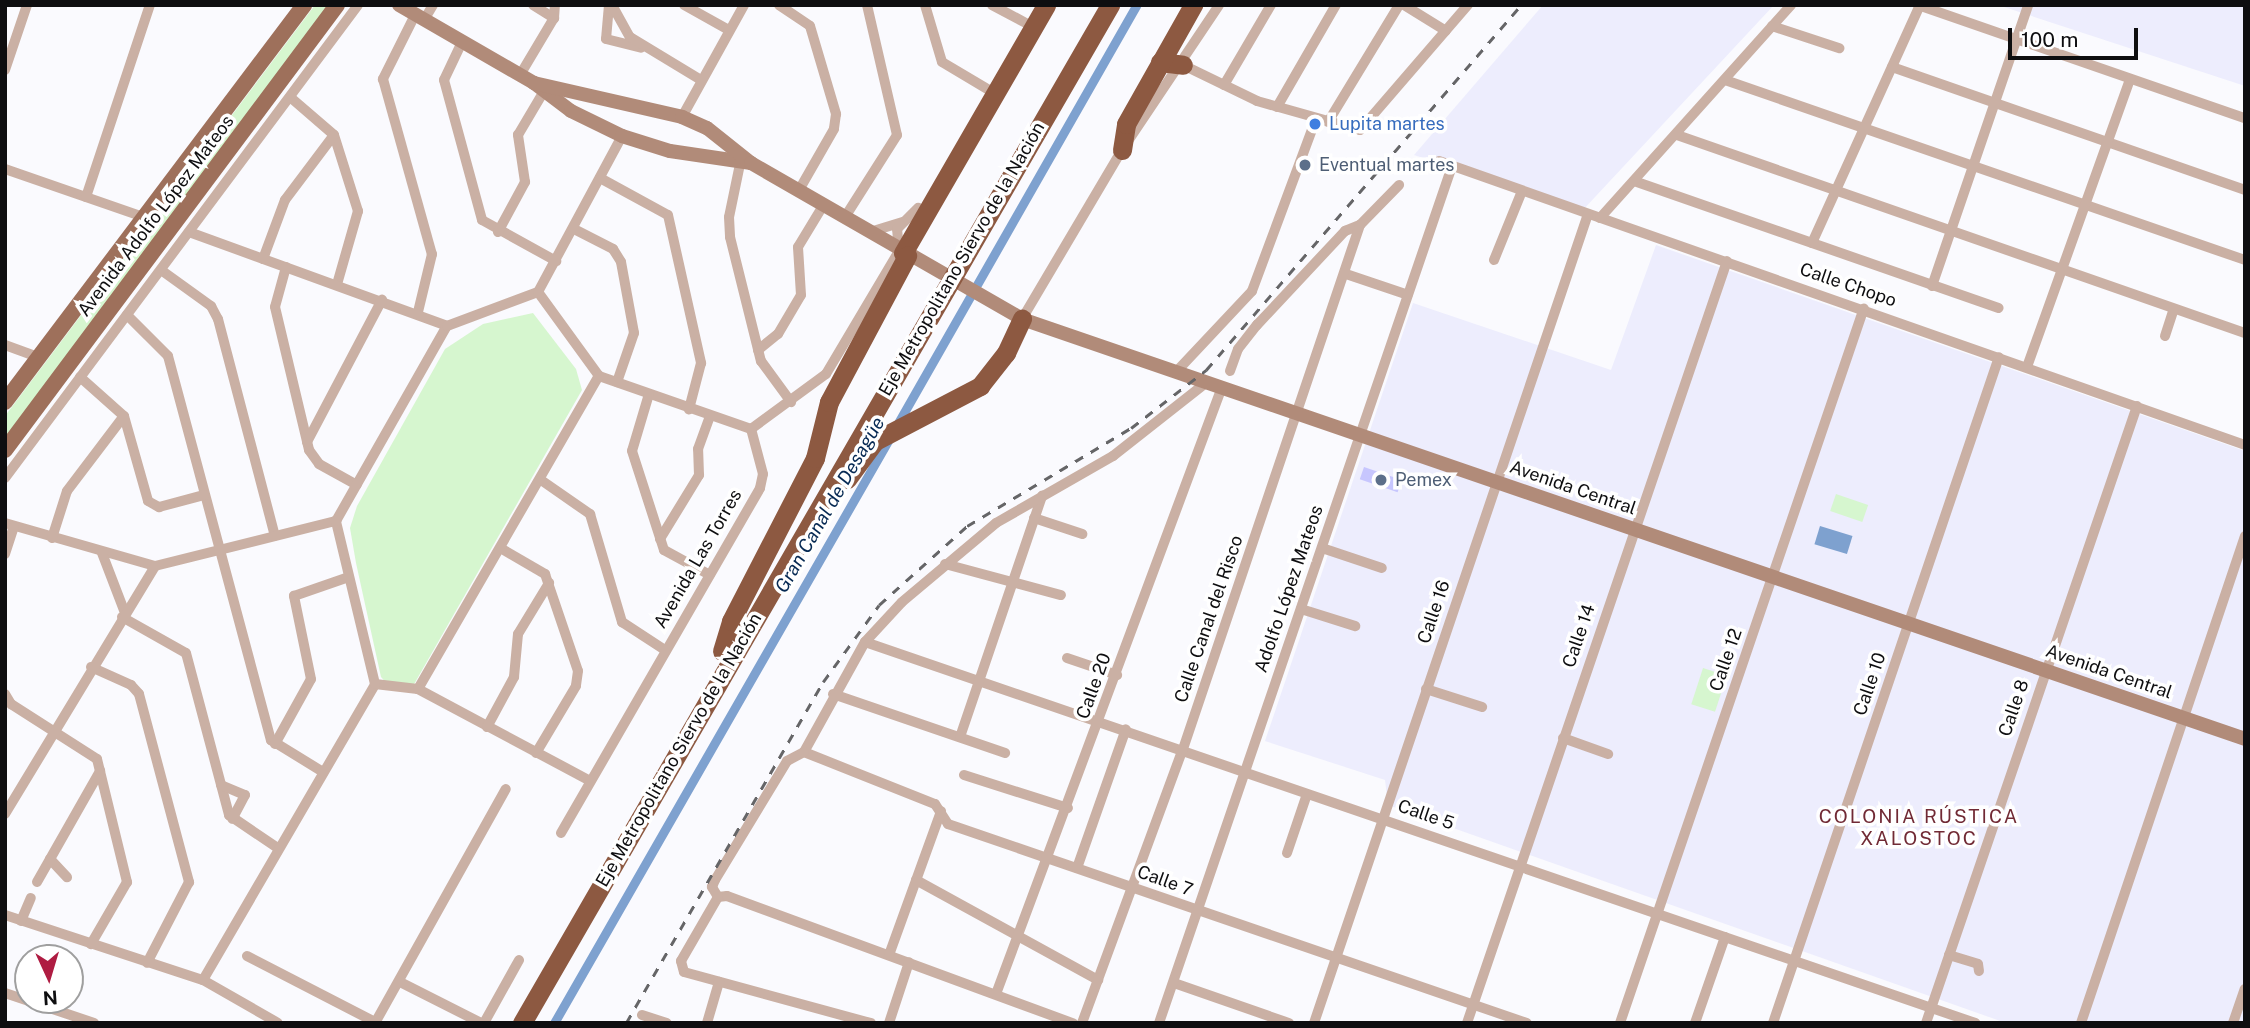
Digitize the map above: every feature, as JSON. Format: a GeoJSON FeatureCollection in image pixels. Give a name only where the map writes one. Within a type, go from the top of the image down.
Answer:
{"type":"FeatureCollection","features":[{"type":"Feature","properties":{"kind":"highway"},"geometry":{"type":"LineString","coordinates":[[722,651],[731,621],[815,458],[829,401],[903,253],[1046,5]]}},
{"type":"Feature","properties":{"kind":"highway","name":"Eje Metropolitano Siervo de la Nación"},"geometry":{"type":"LineString","coordinates":[[509,1023],[1096,5]]}},
{"type":"Feature","properties":{"kind":"highway","name":"Eje Metropolitano Siervo de la Nación"},"geometry":{"type":"LineString","coordinates":[[522,1023],[1110,5]]}},
{"type":"Feature","properties":{"kind":"highway"},"geometry":{"type":"LineString","coordinates":[[1122,150],[1126,124],[1193,5]]}},
{"type":"Feature","properties":{"kind":"highway"},"geometry":{"type":"LineString","coordinates":[[1160,62],[1183,65]]}},
{"type":"Feature","properties":{"kind":"highway"},"geometry":{"type":"LineString","coordinates":[[802,537],[830,509],[875,441],[962,399],[994,371],[1022,319]]}},
{"type":"Feature","properties":{"kind":"main road","name":"Avenida Adolfo López Mateos"},"geometry":{"type":"LineString","coordinates":[[5,402],[304,5]]}},
{"type":"Feature","properties":{"kind":"main road","name":"Avenida Adolfo López Mateos"},"geometry":{"type":"LineString","coordinates":[[5,450],[337,5]]}},
{"type":"Feature","properties":{"kind":"main road"},"geometry":{"type":"LineString","coordinates":[[208,179],[209,202]]}},
{"type":"Feature","properties":{"kind":"street"},"geometry":{"type":"LineString","coordinates":[[5,70],[27,5]]}},
{"type":"Feature","properties":{"kind":"street"},"geometry":{"type":"LineString","coordinates":[[86,197],[150,5]]}},
{"type":"Feature","properties":{"kind":"street"},"geometry":{"type":"LineString","coordinates":[[5,478],[358,5]]}},
{"type":"Feature","properties":{"kind":"street"},"geometry":{"type":"LineString","coordinates":[[399,5],[541,87],[587,120],[622,136],[697,157],[745,164]]}},
{"type":"Feature","properties":{"kind":"street"},"geometry":{"type":"LineString","coordinates":[[418,312],[432,254],[383,79],[420,17],[433,5]]}},
{"type":"Feature","properties":{"kind":"street"},"geometry":{"type":"LineString","coordinates":[[533,5],[554,18]]}},
{"type":"Feature","properties":{"kind":"street"},"geometry":{"type":"LineString","coordinates":[[520,75],[554,18],[555,5]]}},
{"type":"Feature","properties":{"kind":"street"},"geometry":{"type":"LineString","coordinates":[[610,5],[606,39],[647,49]]}},
{"type":"Feature","properties":{"kind":"street"},"geometry":{"type":"LineString","coordinates":[[610,5],[620,26],[647,49],[701,80]]}},
{"type":"Feature","properties":{"kind":"street"},"geometry":{"type":"LineString","coordinates":[[684,5],[729,30]]}},
{"type":"Feature","properties":{"kind":"street"},"geometry":{"type":"LineString","coordinates":[[681,117],[744,5]]}},
{"type":"Feature","properties":{"kind":"street"},"geometry":{"type":"LineString","coordinates":[[779,5],[811,29],[836,114],[834,130],[799,190]]}},
{"type":"Feature","properties":{"kind":"street"},"geometry":{"type":"LineString","coordinates":[[845,217],[897,135],[867,5]]}},
{"type":"Feature","properties":{"kind":"street"},"geometry":{"type":"LineString","coordinates":[[925,5],[942,62],[989,90]]}},
{"type":"Feature","properties":{"kind":"street"},"geometry":{"type":"LineString","coordinates":[[992,5],[1026,23]]}},
{"type":"Feature","properties":{"kind":"street"},"geometry":{"type":"LineString","coordinates":[[538,292],[599,376],[751,429],[826,374],[903,253],[894,234],[912,219],[1037,5]]}},
{"type":"Feature","properties":{"kind":"street"},"geometry":{"type":"LineString","coordinates":[[1022,319],[1122,150],[1183,65],[1219,5]]}},
{"type":"Feature","properties":{"kind":"street"},"geometry":{"type":"LineString","coordinates":[[1224,85],[1271,5]]}},
{"type":"Feature","properties":{"kind":"street"},"geometry":{"type":"LineString","coordinates":[[1277,107],[1336,5]]}},
{"type":"Feature","properties":{"kind":"street"},"geometry":{"type":"LineString","coordinates":[[1328,122],[1399,5]]}},
{"type":"Feature","properties":{"kind":"street"},"geometry":{"type":"LineString","coordinates":[[1404,5],[1446,31]]}},
{"type":"Feature","properties":{"kind":"street"},"geometry":{"type":"LineString","coordinates":[[1183,65],[1277,107],[1360,130],[1468,5]]}},
{"type":"Feature","properties":{"kind":"street"},"geometry":{"type":"LineString","coordinates":[[1600,218],[1791,5]]}},
{"type":"Feature","properties":{"kind":"street"},"geometry":{"type":"LineString","coordinates":[[1812,243],[1919,5],[2245,118]]}},
{"type":"Feature","properties":{"kind":"street"},"geometry":{"type":"LineString","coordinates":[[1932,286],[2028,5]]}},
{"type":"Feature","properties":{"kind":"street"},"geometry":{"type":"LineString","coordinates":[[1772,26],[1839,48]]}},
{"type":"Feature","properties":{"kind":"street"},"geometry":{"type":"LineString","coordinates":[[462,42],[444,86],[482,220],[498,232],[556,261]]}},
{"type":"Feature","properties":{"kind":"street"},"geometry":{"type":"LineString","coordinates":[[1892,68],[2245,190]]}},
{"type":"Feature","properties":{"kind":"street"},"geometry":{"type":"LineString","coordinates":[[2027,367],[2130,79]]}},
{"type":"Feature","properties":{"kind":"street"},"geometry":{"type":"LineString","coordinates":[[1725,80],[2245,260]]}},
{"type":"Feature","properties":{"kind":"street"},"geometry":{"type":"LineString","coordinates":[[498,232],[525,182],[518,135],[541,87]]}},
{"type":"Feature","properties":{"kind":"street"},"geometry":{"type":"LineString","coordinates":[[541,87],[681,117],[707,128],[745,164]]}},
{"type":"Feature","properties":{"kind":"street"},"geometry":{"type":"LineString","coordinates":[[290,97],[334,135],[358,211],[337,284]]}},
{"type":"Feature","properties":{"kind":"street"},"geometry":{"type":"LineString","coordinates":[[587,120],[591,104],[601,99]]}},
{"type":"Feature","properties":{"kind":"street"},"geometry":{"type":"LineString","coordinates":[[1176,372],[1252,291],[1316,119]]}},
{"type":"Feature","properties":{"kind":"street"},"geometry":{"type":"LineString","coordinates":[[697,157],[710,145],[707,128]]}},
{"type":"Feature","properties":{"kind":"street"},"geometry":{"type":"LineString","coordinates":[[263,259],[285,200],[334,135]]}},
{"type":"Feature","properties":{"kind":"street"},"geometry":{"type":"LineString","coordinates":[[1676,135],[2245,333]]}},
{"type":"Feature","properties":{"kind":"street"},"geometry":{"type":"LineString","coordinates":[[203,981],[375,684],[336,521],[447,326],[538,292],[622,136]]}},
{"type":"Feature","properties":{"kind":"street","name":"Calle Chopo"},"geometry":{"type":"LineString","coordinates":[[1439,161],[2245,445]]}},
{"type":"Feature","properties":{"kind":"street"},"geometry":{"type":"LineString","coordinates":[[745,164],[729,226],[758,350],[791,402]]}},
{"type":"Feature","properties":{"kind":"street","name":"Avenida Central"},"geometry":{"type":"LineString","coordinates":[[745,164],[799,190],[985,302],[1022,319],[2245,739]]}},
{"type":"Feature","properties":{"kind":"street","name":"Adolfo López Mateos"},"geometry":{"type":"LineString","coordinates":[[1159,1023],[1452,166]]}},
{"type":"Feature","properties":{"kind":"street"},"geometry":{"type":"LineString","coordinates":[[5,169],[144,217]]}},
{"type":"Feature","properties":{"kind":"street"},"geometry":{"type":"LineString","coordinates":[[600,178],[668,215],[701,363],[689,409]]}},
{"type":"Feature","properties":{"kind":"street"},"geometry":{"type":"LineString","coordinates":[[1633,180],[1999,308]]}},
{"type":"Feature","properties":{"kind":"street"},"geometry":{"type":"LineString","coordinates":[[1230,371],[1238,349],[1257,325],[1345,231],[1360,225],[1399,184]]}},
{"type":"Feature","properties":{"kind":"street"},"geometry":{"type":"LineString","coordinates":[[1494,260],[1522,191]]}},
{"type":"Feature","properties":{"kind":"street"},"geometry":{"type":"LineString","coordinates":[[758,350],[778,334],[802,295],[798,247],[824,204]]}},
{"type":"Feature","properties":{"kind":"street","name":"Calle 16"},"geometry":{"type":"LineString","coordinates":[[1314,1023],[1588,214]]}},
{"type":"Feature","properties":{"kind":"street"},"geometry":{"type":"LineString","coordinates":[[870,232],[912,219]]}},
{"type":"Feature","properties":{"kind":"street","name":"Calle Canal del Risco"},"geometry":{"type":"LineString","coordinates":[[1082,1023],[1135,888],[1184,748],[1346,274],[1360,225]]}},
{"type":"Feature","properties":{"kind":"street"},"geometry":{"type":"LineString","coordinates":[[574,229],[613,249],[621,262],[634,334],[617,382]]}},
{"type":"Feature","properties":{"kind":"street"},"geometry":{"type":"LineString","coordinates":[[189,232],[418,312],[447,326]]}},
{"type":"Feature","properties":{"kind":"street","name":"Calle 14"},"geometry":{"type":"LineString","coordinates":[[1467,1023],[1517,865],[1727,261]]}},
{"type":"Feature","properties":{"kind":"street"},"geometry":{"type":"LineString","coordinates":[[286,267],[275,307],[307,442],[313,460],[357,485]]}},
{"type":"Feature","properties":{"kind":"street"},"geometry":{"type":"LineString","coordinates":[[161,270],[211,306],[218,319],[275,536]]}},
{"type":"Feature","properties":{"kind":"street"},"geometry":{"type":"LineString","coordinates":[[1346,274],[1408,295]]}},
{"type":"Feature","properties":{"kind":"street"},"geometry":{"type":"LineString","coordinates":[[307,442],[382,300]]}},
{"type":"Feature","properties":{"kind":"street","name":"Calle 12"},"geometry":{"type":"LineString","coordinates":[[1620,1023],[1864,309]]}},
{"type":"Feature","properties":{"kind":"street"},"geometry":{"type":"LineString","coordinates":[[2165,336],[2174,309]]}},
{"type":"Feature","properties":{"kind":"street"},"geometry":{"type":"LineString","coordinates":[[127,315],[164,347],[275,744],[323,772]]}},
{"type":"Feature","properties":{"kind":"street"},"geometry":{"type":"LineString","coordinates":[[5,345],[38,357]]}},
{"type":"Feature","properties":{"kind":"street","name":"Calle 10"},"geometry":{"type":"LineString","coordinates":[[1773,1023],[1999,357]]}},
{"type":"Feature","properties":{"kind":"street"},"geometry":{"type":"LineString","coordinates":[[418,689],[502,549],[599,376]]}},
{"type":"Feature","properties":{"kind":"street"},"geometry":{"type":"LineString","coordinates":[[80,377],[124,416],[148,501],[159,507],[204,495]]}},
{"type":"Feature","properties":{"kind":"street"},"geometry":{"type":"LineString","coordinates":[[718,897],[712,887],[715,880],[787,761],[804,752],[833,694],[865,642],[944,564],[1042,496],[1145,434],[1207,382]]}},
{"type":"Feature","properties":{"kind":"street","name":"Calle 20"},"geometry":{"type":"LineString","coordinates":[[996,994],[1068,808],[1222,387]]}},
{"type":"Feature","properties":{"kind":"street"},"geometry":{"type":"LineString","coordinates":[[649,394],[632,451],[660,539],[666,553],[710,575]]}},
{"type":"Feature","properties":{"kind":"street","name":"Calle 8"},"geometry":{"type":"LineString","coordinates":[[1926,1023],[2137,406]]}},
{"type":"Feature","properties":{"kind":"street"},"geometry":{"type":"LineString","coordinates":[[52,538],[67,491],[124,416]]}},
{"type":"Feature","properties":{"kind":"street"},"geometry":{"type":"LineString","coordinates":[[660,539],[699,475],[698,449],[710,416]]}},
{"type":"Feature","properties":{"kind":"street","name":"Avenida Las Torres"},"geometry":{"type":"LineString","coordinates":[[561,832],[762,484],[751,429]]}},
{"type":"Feature","properties":{"kind":"street"},"geometry":{"type":"LineString","coordinates":[[541,480],[590,514],[622,622],[665,650]]}},
{"type":"Feature","properties":{"kind":"street"},"geometry":{"type":"LineString","coordinates":[[960,737],[1042,496]]}},
{"type":"Feature","properties":{"kind":"street"},"geometry":{"type":"LineString","coordinates":[[1034,518],[1082,534]]}},
{"type":"Feature","properties":{"kind":"street"},"geometry":{"type":"LineString","coordinates":[[5,554],[10,524],[102,553],[155,566],[336,521]]}},
{"type":"Feature","properties":{"kind":"street"},"geometry":{"type":"LineString","coordinates":[[2081,1023],[2245,536]]}},
{"type":"Feature","properties":{"kind":"street"},"geometry":{"type":"LineString","coordinates":[[1322,548],[1382,568]]}},
{"type":"Feature","properties":{"kind":"street"},"geometry":{"type":"LineString","coordinates":[[502,549],[542,572],[549,583],[579,679],[536,753]]}},
{"type":"Feature","properties":{"kind":"street"},"geometry":{"type":"LineString","coordinates":[[102,553],[123,615],[186,653],[232,819],[279,849]]}},
{"type":"Feature","properties":{"kind":"street"},"geometry":{"type":"LineString","coordinates":[[944,564],[1061,595]]}},
{"type":"Feature","properties":{"kind":"street"},"geometry":{"type":"LineString","coordinates":[[5,814],[10,797],[54,732],[91,667],[155,566]]}},
{"type":"Feature","properties":{"kind":"street"},"geometry":{"type":"LineString","coordinates":[[275,744],[311,680],[294,596],[349,577]]}},
{"type":"Feature","properties":{"kind":"street"},"geometry":{"type":"LineString","coordinates":[[487,727],[514,677],[518,634],[549,583]]}},
{"type":"Feature","properties":{"kind":"street"},"geometry":{"type":"LineString","coordinates":[[1301,609],[1355,626]]}},
{"type":"Feature","properties":{"kind":"street","name":"Calle 5"},"geometry":{"type":"LineString","coordinates":[[865,642],[1184,748],[1307,794],[1975,1023]]}},
{"type":"Feature","properties":{"kind":"street"},"geometry":{"type":"LineString","coordinates":[[1067,657],[1117,675]]}},
{"type":"Feature","properties":{"kind":"street"},"geometry":{"type":"LineString","coordinates":[[91,667],[131,685],[139,694],[189,882],[147,962]]}},
{"type":"Feature","properties":{"kind":"street"},"geometry":{"type":"LineString","coordinates":[[375,684],[418,689],[590,781]]}},
{"type":"Feature","properties":{"kind":"street"},"geometry":{"type":"LineString","coordinates":[[1426,688],[1482,707]]}},
{"type":"Feature","properties":{"kind":"street"},"geometry":{"type":"LineString","coordinates":[[5,694],[11,704],[95,755],[127,882],[91,944]]}},
{"type":"Feature","properties":{"kind":"street"},"geometry":{"type":"LineString","coordinates":[[833,694],[1005,753]]}},
{"type":"Feature","properties":{"kind":"street"},"geometry":{"type":"LineString","coordinates":[[1077,869],[1126,729]]}},
{"type":"Feature","properties":{"kind":"street"},"geometry":{"type":"LineString","coordinates":[[1563,738],[1608,754]]}},
{"type":"Feature","properties":{"kind":"street","name":"Calle 7"},"geometry":{"type":"LineString","coordinates":[[804,752],[941,811],[948,824],[1527,1023]]}},
{"type":"Feature","properties":{"kind":"street"},"geometry":{"type":"LineString","coordinates":[[37,881],[100,771]]}},
{"type":"Feature","properties":{"kind":"street"},"geometry":{"type":"LineString","coordinates":[[964,775],[1068,808]]}},
{"type":"Feature","properties":{"kind":"street"},"geometry":{"type":"LineString","coordinates":[[221,785],[245,794],[232,819]]}},
{"type":"Feature","properties":{"kind":"street"},"geometry":{"type":"LineString","coordinates":[[247,956],[375,1022],[400,982],[506,789]]}},
{"type":"Feature","properties":{"kind":"street"},"geometry":{"type":"LineString","coordinates":[[1287,853],[1307,794]]}},
{"type":"Feature","properties":{"kind":"street"},"geometry":{"type":"LineString","coordinates":[[86,795],[107,799]]}},
{"type":"Feature","properties":{"kind":"street"},"geometry":{"type":"LineString","coordinates":[[889,955],[941,811]]}},
{"type":"Feature","properties":{"kind":"street"},"geometry":{"type":"LineString","coordinates":[[50,859],[67,877]]}},
{"type":"Feature","properties":{"kind":"street"},"geometry":{"type":"LineString","coordinates":[[916,880],[1098,980]]}},
{"type":"Feature","properties":{"kind":"street"},"geometry":{"type":"LineString","coordinates":[[718,897],[727,896],[1073,1023]]}},
{"type":"Feature","properties":{"kind":"street"},"geometry":{"type":"LineString","coordinates":[[718,897],[681,968],[719,982],[871,1023]]}},
{"type":"Feature","properties":{"kind":"street"},"geometry":{"type":"LineString","coordinates":[[21,920],[31,898]]}},
{"type":"Feature","properties":{"kind":"street"},"geometry":{"type":"LineString","coordinates":[[5,915],[203,981],[278,1023]]}},
{"type":"Feature","properties":{"kind":"street"},"geometry":{"type":"LineString","coordinates":[[1695,1023],[1725,937]]}},
{"type":"Feature","properties":{"kind":"street"},"geometry":{"type":"LineString","coordinates":[[1949,955],[1978,964],[1979,971]]}},
{"type":"Feature","properties":{"kind":"street"},"geometry":{"type":"LineString","coordinates":[[400,982],[483,1023],[519,960]]}},
{"type":"Feature","properties":{"kind":"street"},"geometry":{"type":"LineString","coordinates":[[889,1023],[909,962]]}},
{"type":"Feature","properties":{"kind":"street"},"geometry":{"type":"LineString","coordinates":[[707,1023],[719,982]]}},
{"type":"Feature","properties":{"kind":"street"},"geometry":{"type":"LineString","coordinates":[[1174,983],[1289,1023]]}},
{"type":"Feature","properties":{"kind":"street"},"geometry":{"type":"LineString","coordinates":[[2233,1023],[2245,989]]}},
{"type":"Feature","properties":{"kind":"street"},"geometry":{"type":"LineString","coordinates":[[5,993],[94,1023]]}},
{"type":"Feature","properties":{"kind":"street"},"geometry":{"type":"LineString","coordinates":[[642,1015],[667,1023]]}},
{"type":"Feature","properties":{"kind":"shaded area"},"geometry":{"type":"Polygon","coordinates":[[[1543,5],[1774,5],[1582,211],[1414,155],[1543,5]]]}},
{"type":"Feature","properties":{"kind":"shaded area"},"geometry":{"type":"Polygon","coordinates":[[[1998,5],[2245,5],[2245,86],[1998,5]]]}},
{"type":"Feature","properties":{"kind":"shaded area"},"geometry":{"type":"Polygon","coordinates":[[[1656,245],[2245,451],[2245,1023],[2006,1023],[1388,805],[1385,780],[1265,741],[1413,303],[1611,370],[1656,245]]]}},
{"type":"Feature","properties":{"kind":"green space"},"geometry":{"type":"Polygon","coordinates":[[[315,5],[332,5],[5,442],[5,416],[315,5]]]}},
{"type":"Feature","properties":{"kind":"green space"},"geometry":{"type":"Polygon","coordinates":[[[533,313],[576,369],[582,390],[413,686],[389,686],[381,677],[356,563],[350,528],[357,506],[445,349],[483,324],[533,313]]]}},
{"type":"Feature","properties":{"kind":"green space"},"geometry":{"type":"Polygon","coordinates":[[[1836,494],[1868,505],[1862,522],[1830,511],[1836,494]]]}},
{"type":"Feature","properties":{"kind":"green space"},"geometry":{"type":"Polygon","coordinates":[[[1703,668],[1727,676],[1715,712],[1691,704],[1703,668]]]}},
{"type":"Feature","properties":{"kind":"water"},"geometry":{"type":"Polygon","coordinates":[[[1820,526],[1853,536],[1847,554],[1814,544],[1820,526]]]}},
{"type":"Feature","properties":{"kind":"building","name":"Pemex"},"geometry":{"type":"Polygon","coordinates":[[[1364,467],[1402,480],[1398,492],[1360,479],[1364,467]]]}},
{"type":"Feature","properties":{"kind":"waterway","name":"Gran Canal de Desagüe"},"geometry":{"type":"LineString","coordinates":[[898,423],[1136,5]]}},
{"type":"Feature","properties":{"kind":"waterway","name":"Gran Canal de Desagüe"},"geometry":{"type":"LineString","coordinates":[[554,1023],[889,439]]}},
{"type":"Feature","properties":{"kind":"railway"},"geometry":{"type":"LineString","coordinates":[[626,1023],[823,682],[879,605],[967,526],[1131,428],[1206,370],[1521,5]]}},
{"type":"Feature","properties":{"kind":"place","name":"Lupita martes"},"geometry":{"type":"Point","coordinates":[1315,124]}},
{"type":"Feature","properties":{"kind":"place","name":"Eventual martes"},"geometry":{"type":"Point","coordinates":[1305,165]}},
{"type":"Feature","properties":{"kind":"place","name":"Pemex"},"geometry":{"type":"Point","coordinates":[1381,480]}},
{"type":"Feature","properties":{"kind":"district","name":"COLONIA RÚSTICA XALOSTOC"},"geometry":{"type":"Point","coordinates":[1919,828]}}]}
